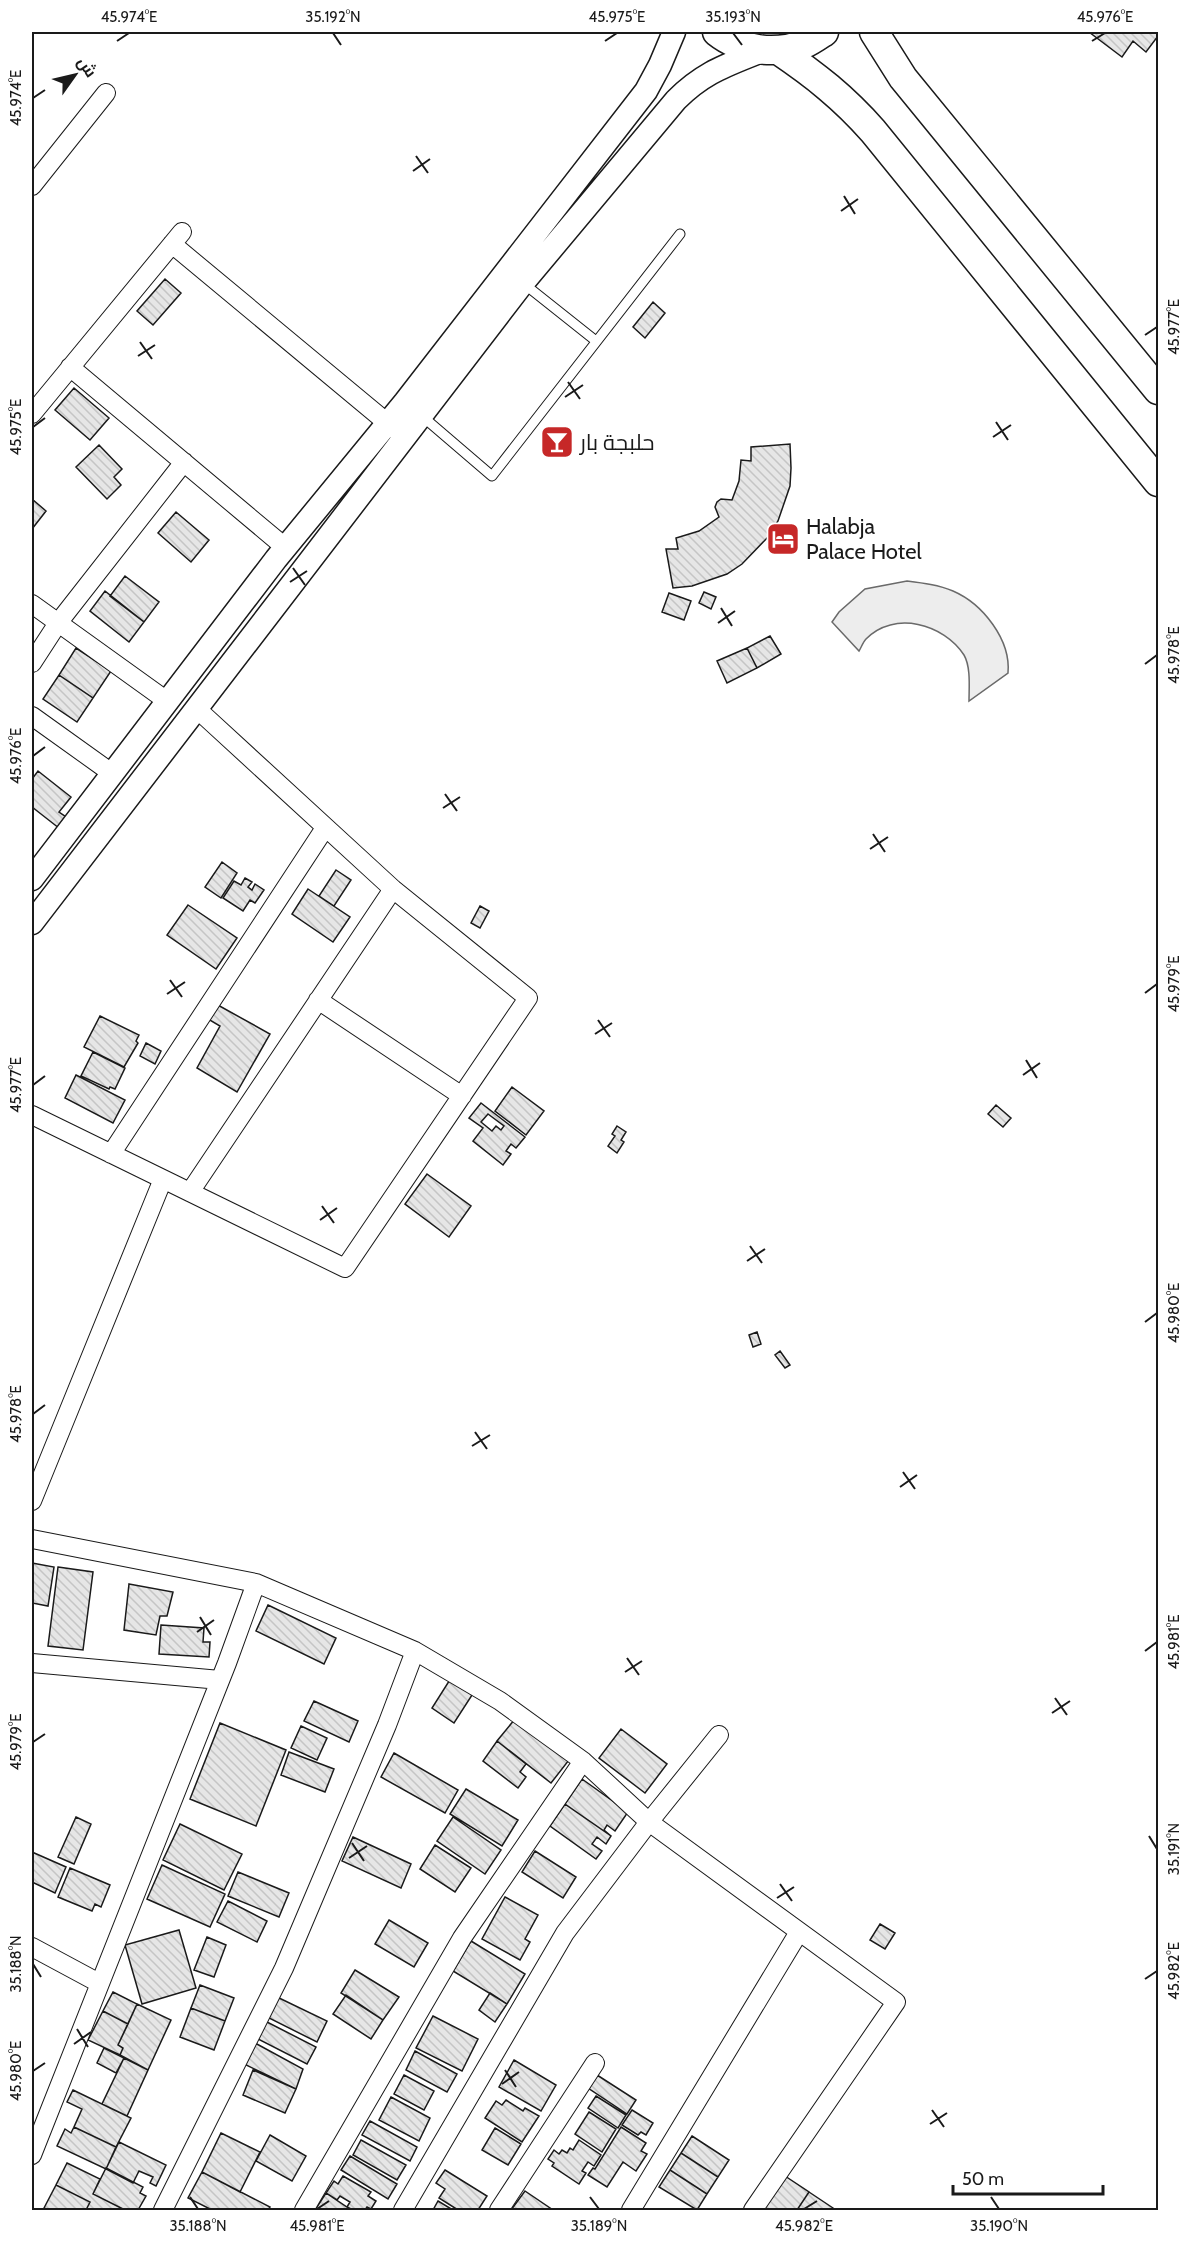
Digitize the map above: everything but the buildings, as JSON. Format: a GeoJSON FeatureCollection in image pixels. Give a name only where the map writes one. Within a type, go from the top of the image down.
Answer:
{"type":"FeatureCollection","features":[{"type":"Feature","properties":{"kind":"main road"},"geometry":{"type":"LineString","coordinates":[[717,32],[741,45],[771,50],[804,44],[824,32]]}},
{"type":"Feature","properties":{"kind":"main road"},"geometry":{"type":"LineString","coordinates":[[874,32],[915,94],[1158,390]]}},
{"type":"Feature","properties":{"kind":"main road"},"geometry":{"type":"LineString","coordinates":[[771,50],[820,79],[849,104],[1158,482]]}},
{"type":"Feature","properties":{"kind":"street"},"geometry":{"type":"LineString","coordinates":[[32,923],[405,438],[414,409],[515,277],[646,91],[674,32]]}},
{"type":"Feature","properties":{"kind":"street"},"geometry":{"type":"LineString","coordinates":[[515,277],[691,85],[709,73],[771,50]]}},
{"type":"Feature","properties":{"kind":"street"},"geometry":{"type":"LineString","coordinates":[[32,186],[106,93]]}},
{"type":"Feature","properties":{"kind":"street"},"geometry":{"type":"LineString","coordinates":[[32,414],[177,238],[405,438]]}},
{"type":"Feature","properties":{"kind":"street"},"geometry":{"type":"LineString","coordinates":[[70,367],[286,548]]}},
{"type":"Feature","properties":{"kind":"street"},"geometry":{"type":"LineString","coordinates":[[32,879],[286,548],[388,423],[414,409]]}},
{"type":"Feature","properties":{"kind":"street"},"geometry":{"type":"LineString","coordinates":[[32,663],[58,623],[184,462]]}},
{"type":"Feature","properties":{"kind":"street"},"geometry":{"type":"LineString","coordinates":[[32,604],[167,701]]}},
{"type":"Feature","properties":{"kind":"street"},"geometry":{"type":"LineString","coordinates":[[32,1116],[345,1268],[528,998],[393,889],[197,709]]}},
{"type":"Feature","properties":{"kind":"street"},"geometry":{"type":"LineString","coordinates":[[32,716],[112,774]]}},
{"type":"Feature","properties":{"kind":"street"},"geometry":{"type":"LineString","coordinates":[[111,1154],[326,828]]}},
{"type":"Feature","properties":{"kind":"street"},"geometry":{"type":"LineString","coordinates":[[45,861],[66,877]]}},
{"type":"Feature","properties":{"kind":"street"},"geometry":{"type":"LineString","coordinates":[[190,1192],[393,889]]}},
{"type":"Feature","properties":{"kind":"street"},"geometry":{"type":"LineString","coordinates":[[318,1000],[462,1095]]}},
{"type":"Feature","properties":{"kind":"street"},"geometry":{"type":"LineString","coordinates":[[32,1501],[163,1179]]}},
{"type":"Feature","properties":{"kind":"street"},"geometry":{"type":"LineString","coordinates":[[32,1539],[256,1583],[415,1651],[500,1701],[583,1761],[649,1822],[896,2002],[753,2211]]}},
{"type":"Feature","properties":{"kind":"street"},"geometry":{"type":"LineString","coordinates":[[32,2156],[35,2130],[59,2086],[220,1680],[256,1583]]}},
{"type":"Feature","properties":{"kind":"street"},"geometry":{"type":"LineString","coordinates":[[163,2211],[284,1968],[387,1725],[415,1651]]}},
{"type":"Feature","properties":{"kind":"street"},"geometry":{"type":"LineString","coordinates":[[33,1667],[220,1680]]}},
{"type":"Feature","properties":{"kind":"street"},"geometry":{"type":"LineString","coordinates":[[403,2211],[565,1933],[649,1822],[719,1735]]}},
{"type":"Feature","properties":{"kind":"street"},"geometry":{"type":"LineString","coordinates":[[304,2211],[462,1938],[583,1761]]}},
{"type":"Feature","properties":{"kind":"street"},"geometry":{"type":"LineString","coordinates":[[630,2211],[799,1932]]}},
{"type":"Feature","properties":{"kind":"street"},"geometry":{"type":"LineString","coordinates":[[32,1947],[99,1983]]}},
{"type":"Feature","properties":{"kind":"street"},"geometry":{"type":"LineString","coordinates":[[499,2211],[595,2063]]}},
{"type":"Feature","properties":{"kind":"lane"},"geometry":{"type":"LineString","coordinates":[[414,409],[492,476],[680,234]]}},
{"type":"Feature","properties":{"kind":"lane"},"geometry":{"type":"LineString","coordinates":[[515,277],[596,340]]}},
{"type":"Feature","properties":{"kind":"shaded area"},"geometry":{"type":"Polygon","coordinates":[[[907,581],[948,589],[975,605],[993,624],[1000,636],[1008,661],[1008,673],[969,701],[968,665],[964,655],[944,635],[918,624],[890,625],[877,630],[866,639],[859,651],[832,622],[839,612],[865,589],[907,581]]]}},
{"type":"Feature","properties":{"kind":"place","name":"حلبجة بار"},"geometry":{"type":"Point","coordinates":[557,442]}},
{"type":"Feature","properties":{"kind":"place","name":"Halabja Palace Hotel"},"geometry":{"type":"Point","coordinates":[783,539]}}]}
